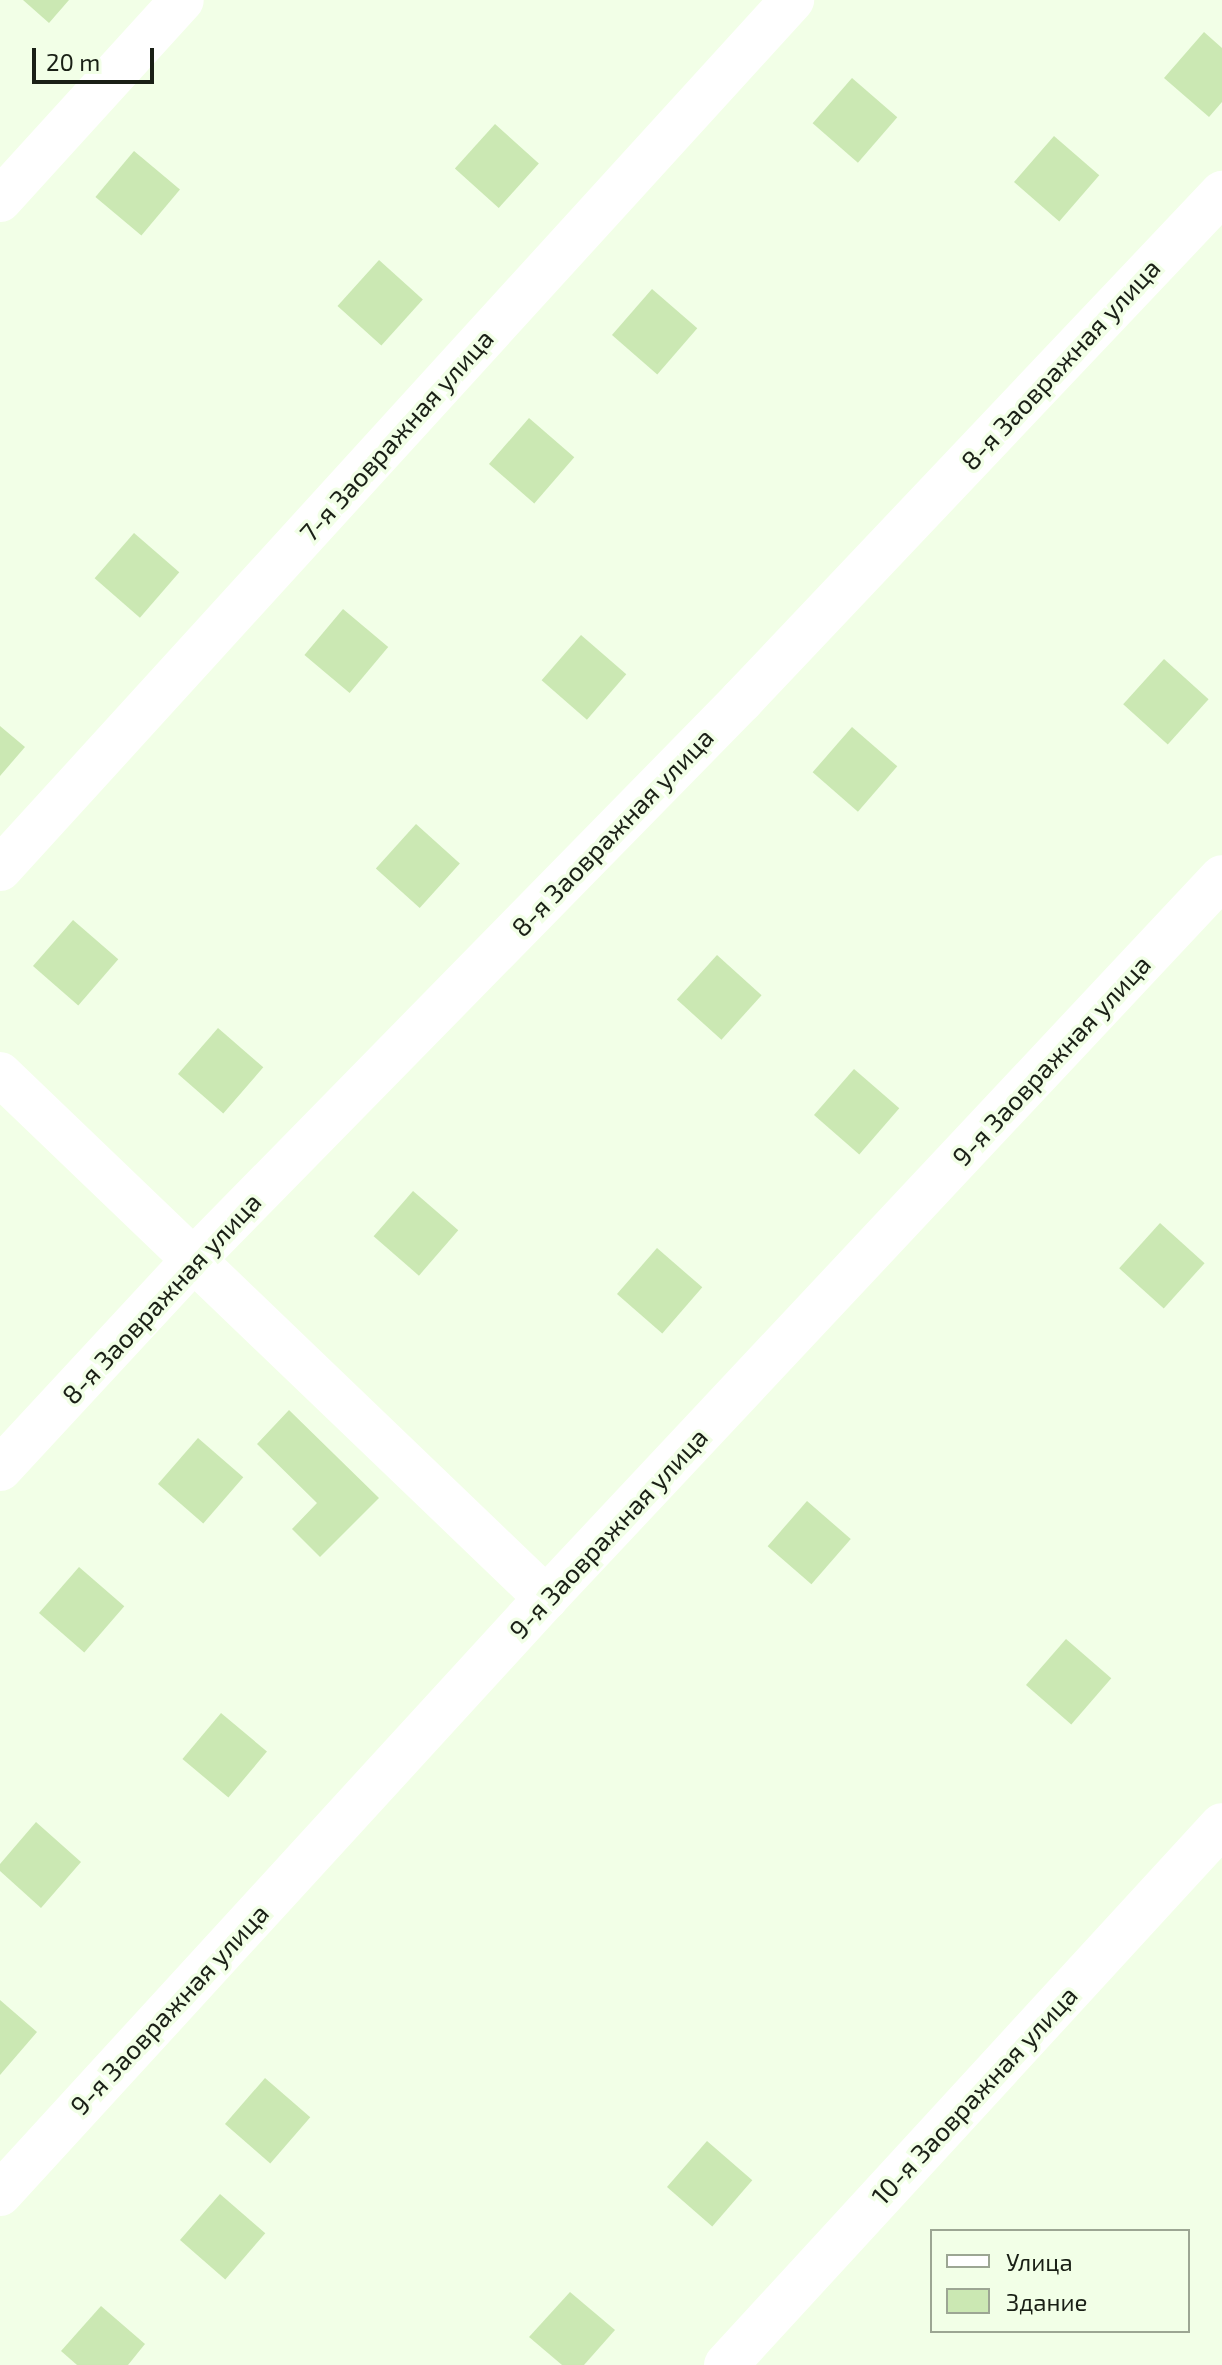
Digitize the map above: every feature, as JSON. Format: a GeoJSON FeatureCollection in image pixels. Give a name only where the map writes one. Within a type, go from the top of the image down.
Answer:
{"type":"FeatureCollection","features":[{"type":"Feature","properties":{"kind":"street"},"geometry":{"type":"LineString","coordinates":[[0,200],[182,0]]}},
{"type":"Feature","properties":{"kind":"street","name":"7-я Заовражная улица"},"geometry":{"type":"LineString","coordinates":[[0,869],[792,0]]}},
{"type":"Feature","properties":{"kind":"street","name":"8-я Заовражная улица"},"geometry":{"type":"LineString","coordinates":[[0,1469],[196,1257],[741,701],[1222,193]]}},
{"type":"Feature","properties":{"kind":"street","name":"9-я Заовражная улица"},"geometry":{"type":"LineString","coordinates":[[0,2194],[546,1598],[1222,877]]}},
{"type":"Feature","properties":{"kind":"street"},"geometry":{"type":"LineString","coordinates":[[0,1074],[196,1257],[546,1598]]}},
{"type":"Feature","properties":{"kind":"street","name":"10-я Заовражная улица"},"geometry":{"type":"LineString","coordinates":[[726,2365],[1222,1825]]}},
{"type":"Feature","properties":{"kind":"building"},"geometry":{"type":"Polygon","coordinates":[[[23,0],[69,0],[49,23],[23,0]]]}},
{"type":"Feature","properties":{"kind":"building"},"geometry":{"type":"Polygon","coordinates":[[[1204,32],[1222,48],[1222,102],[1209,117],[1164,78],[1204,32]]]}},
{"type":"Feature","properties":{"kind":"building"},"geometry":{"type":"Polygon","coordinates":[[[852,78],[897,117],[858,163],[813,123],[852,78]]]}},
{"type":"Feature","properties":{"kind":"building"},"geometry":{"type":"Polygon","coordinates":[[[495,124],[539,163],[499,208],[455,169],[495,124]]]}},
{"type":"Feature","properties":{"kind":"building"},"geometry":{"type":"Polygon","coordinates":[[[1054,136],[1099,175],[1059,221],[1014,182],[1054,136]]]}},
{"type":"Feature","properties":{"kind":"building"},"geometry":{"type":"Polygon","coordinates":[[[134,151],[180,190],[141,236],[95,197],[134,151]]]}},
{"type":"Feature","properties":{"kind":"building"},"geometry":{"type":"Polygon","coordinates":[[[379,260],[423,299],[381,346],[338,306],[379,260]]]}},
{"type":"Feature","properties":{"kind":"building"},"geometry":{"type":"Polygon","coordinates":[[[652,289],[697,328],[657,374],[612,335],[652,289]]]}},
{"type":"Feature","properties":{"kind":"building"},"geometry":{"type":"Polygon","coordinates":[[[529,418],[574,457],[534,503],[489,464],[529,418]]]}},
{"type":"Feature","properties":{"kind":"building"},"geometry":{"type":"Polygon","coordinates":[[[134,533],[179,572],[140,618],[95,578],[134,533]]]}},
{"type":"Feature","properties":{"kind":"building"},"geometry":{"type":"Polygon","coordinates":[[[343,609],[388,647],[350,693],[304,655],[343,609]]]}},
{"type":"Feature","properties":{"kind":"building"},"geometry":{"type":"Polygon","coordinates":[[[581,635],[626,674],[587,720],[542,680],[581,635]]]}},
{"type":"Feature","properties":{"kind":"building"},"geometry":{"type":"Polygon","coordinates":[[[1164,659],[1209,699],[1168,744],[1123,704],[1164,659]]]}},
{"type":"Feature","properties":{"kind":"building"},"geometry":{"type":"Polygon","coordinates":[[[0,726],[25,747],[0,776],[0,726]]]}},
{"type":"Feature","properties":{"kind":"building"},"geometry":{"type":"Polygon","coordinates":[[[852,727],[897,766],[858,812],[813,772],[852,727]]]}},
{"type":"Feature","properties":{"kind":"building"},"geometry":{"type":"Polygon","coordinates":[[[416,824],[460,863],[420,908],[376,869],[416,824]]]}},
{"type":"Feature","properties":{"kind":"building"},"geometry":{"type":"Polygon","coordinates":[[[73,920],[118,959],[78,1005],[33,966],[73,920]]]}},
{"type":"Feature","properties":{"kind":"building"},"geometry":{"type":"Polygon","coordinates":[[[717,955],[762,995],[721,1040],[677,1000],[717,955]]]}},
{"type":"Feature","properties":{"kind":"building"},"geometry":{"type":"Polygon","coordinates":[[[218,1028],[263,1067],[223,1113],[178,1074],[218,1028]]]}},
{"type":"Feature","properties":{"kind":"building"},"geometry":{"type":"Polygon","coordinates":[[[854,1069],[899,1108],[859,1154],[814,1115],[854,1069]]]}},
{"type":"Feature","properties":{"kind":"building"},"geometry":{"type":"Polygon","coordinates":[[[413,1191],[458,1230],[419,1276],[374,1236],[413,1191]]]}},
{"type":"Feature","properties":{"kind":"building"},"geometry":{"type":"Polygon","coordinates":[[[1160,1223],[1205,1263],[1164,1308],[1119,1268],[1160,1223]]]}},
{"type":"Feature","properties":{"kind":"building"},"geometry":{"type":"Polygon","coordinates":[[[657,1248],[702,1287],[662,1333],[617,1294],[657,1248]]]}},
{"type":"Feature","properties":{"kind":"building"},"geometry":{"type":"Polygon","coordinates":[[[289,1410],[379,1498],[320,1557],[292,1529],[317,1503],[257,1444],[289,1410]]]}},
{"type":"Feature","properties":{"kind":"building"},"geometry":{"type":"Polygon","coordinates":[[[198,1438],[243,1477],[203,1523],[158,1484],[198,1438]]]}},
{"type":"Feature","properties":{"kind":"building"},"geometry":{"type":"Polygon","coordinates":[[[807,1501],[851,1539],[811,1584],[768,1546],[807,1501]]]}},
{"type":"Feature","properties":{"kind":"building"},"geometry":{"type":"Polygon","coordinates":[[[79,1567],[124,1606],[84,1652],[39,1613],[79,1567]]]}},
{"type":"Feature","properties":{"kind":"building"},"geometry":{"type":"Polygon","coordinates":[[[1066,1639],[1111,1678],[1071,1724],[1026,1685],[1066,1639]]]}},
{"type":"Feature","properties":{"kind":"building"},"geometry":{"type":"Polygon","coordinates":[[[221,1713],[267,1752],[228,1798],[182,1759],[221,1713]]]}},
{"type":"Feature","properties":{"kind":"building"},"geometry":{"type":"Polygon","coordinates":[[[36,1822],[81,1862],[41,1908],[0,1871],[0,1864],[36,1822]]]}},
{"type":"Feature","properties":{"kind":"building"},"geometry":{"type":"Polygon","coordinates":[[[0,2000],[37,2032],[0,2075],[0,2000]]]}},
{"type":"Feature","properties":{"kind":"building"},"geometry":{"type":"Polygon","coordinates":[[[265,2078],[310,2117],[270,2163],[225,2124],[265,2078]]]}},
{"type":"Feature","properties":{"kind":"building"},"geometry":{"type":"Polygon","coordinates":[[[707,2141],[752,2180],[712,2226],[667,2187],[707,2141]]]}},
{"type":"Feature","properties":{"kind":"building"},"geometry":{"type":"Polygon","coordinates":[[[220,2194],[265,2233],[225,2279],[180,2240],[220,2194]]]}},
{"type":"Feature","properties":{"kind":"building"},"geometry":{"type":"Polygon","coordinates":[[[570,2292],[615,2330],[584,2365],[562,2365],[529,2337],[570,2292]]]}},
{"type":"Feature","properties":{"kind":"building"},"geometry":{"type":"Polygon","coordinates":[[[101,2306],[145,2344],[128,2365],[77,2365],[61,2351],[101,2306]]]}}]}
